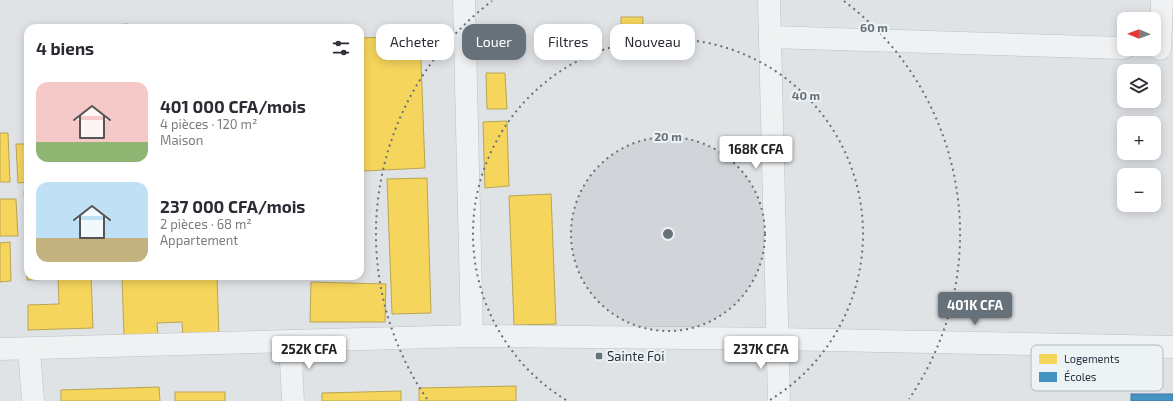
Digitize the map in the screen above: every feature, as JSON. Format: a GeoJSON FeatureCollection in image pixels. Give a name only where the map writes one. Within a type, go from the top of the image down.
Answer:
{"type":"FeatureCollection","features":[{"type":"Feature","properties":{"kind":"street"},"geometry":{"type":"LineString","coordinates":[[464,0],[472,336]]}},
{"type":"Feature","properties":{"kind":"street"},"geometry":{"type":"LineString","coordinates":[[769,0],[779,401]]}},
{"type":"Feature","properties":{"kind":"street"},"geometry":{"type":"LineString","coordinates":[[1162,0],[1162,49]]}},
{"type":"Feature","properties":{"kind":"street"},"geometry":{"type":"LineString","coordinates":[[770,37],[1117,48]]}},
{"type":"Feature","properties":{"kind":"street"},"geometry":{"type":"LineString","coordinates":[[0,349],[472,336],[777,339],[1074,345]]}},
{"type":"Feature","properties":{"kind":"street"},"geometry":{"type":"LineString","coordinates":[[290,341],[293,401]]}},
{"type":"Feature","properties":{"kind":"street"},"geometry":{"type":"LineString","coordinates":[[1163,347],[1173,347]]}},
{"type":"Feature","properties":{"kind":"street"},"geometry":{"type":"LineString","coordinates":[[29,349],[33,401]]}},
{"type":"Feature","properties":{"kind":"building: Logements"},"geometry":{"type":"Polygon","coordinates":[[[621,17],[643,17],[643,24],[621,24],[621,17]]]}},
{"type":"Feature","properties":{"kind":"building: Logements"},"geometry":{"type":"Polygon","coordinates":[[[376,37],[376,60],[421,60],[425,168],[364,171],[364,38],[376,37]]]}},
{"type":"Feature","properties":{"kind":"building: Logements"},"geometry":{"type":"Polygon","coordinates":[[[486,73],[505,73],[507,109],[487,109],[486,73]]]}},
{"type":"Feature","properties":{"kind":"building: Logements"},"geometry":{"type":"Polygon","coordinates":[[[507,121],[509,186],[485,188],[483,122],[507,121]]]}},
{"type":"Feature","properties":{"kind":"building: Logements"},"geometry":{"type":"Polygon","coordinates":[[[0,133],[8,133],[10,182],[0,182],[0,133]]]}},
{"type":"Feature","properties":{"kind":"building: Logements"},"geometry":{"type":"Polygon","coordinates":[[[16,144],[24,144],[24,182],[18,183],[16,144]]]}},
{"type":"Feature","properties":{"kind":"building: Logements"},"geometry":{"type":"Polygon","coordinates":[[[427,178],[431,313],[392,314],[387,179],[427,178]]]}},
{"type":"Feature","properties":{"kind":"building: Logements"},"geometry":{"type":"Polygon","coordinates":[[[551,194],[556,324],[514,325],[509,196],[551,194]]]}},
{"type":"Feature","properties":{"kind":"building: Logements"},"geometry":{"type":"Polygon","coordinates":[[[0,199],[16,199],[18,236],[0,236],[0,199]]]}},
{"type":"Feature","properties":{"kind":"building: Logements"},"geometry":{"type":"Polygon","coordinates":[[[10,242],[11,281],[0,282],[0,243],[10,242]]]}},
{"type":"Feature","properties":{"kind":"building: Logements"},"geometry":{"type":"Polygon","coordinates":[[[58,280],[91,280],[93,328],[28,330],[28,305],[59,304],[58,280]]]}},
{"type":"Feature","properties":{"kind":"building: Logements"},"geometry":{"type":"Polygon","coordinates":[[[122,280],[217,280],[219,337],[183,338],[182,322],[157,323],[158,336],[124,337],[122,280]]]}},
{"type":"Feature","properties":{"kind":"building: Logements"},"geometry":{"type":"Polygon","coordinates":[[[311,282],[386,284],[385,322],[310,322],[311,282]]]}},
{"type":"Feature","properties":{"kind":"building: Logements"},"geometry":{"type":"Polygon","coordinates":[[[516,386],[516,401],[419,401],[419,388],[516,386]]]}},
{"type":"Feature","properties":{"kind":"building: Logements"},"geometry":{"type":"Polygon","coordinates":[[[159,387],[160,401],[61,401],[61,390],[159,387]]]}},
{"type":"Feature","properties":{"kind":"building: Logements"},"geometry":{"type":"Polygon","coordinates":[[[401,391],[401,401],[322,401],[322,393],[401,391]]]}},
{"type":"Feature","properties":{"kind":"building: Logements"},"geometry":{"type":"Polygon","coordinates":[[[175,392],[225,392],[225,401],[175,401],[175,392]]]}},
{"type":"Feature","properties":{"kind":"building: Écoles"},"geometry":{"type":"Polygon","coordinates":[[[1131,394],[1173,394],[1173,401],[1131,401],[1131,394]]]}},
{"type":"Feature","properties":{"kind":"place","name":"Sainte Foi"},"geometry":{"type":"Point","coordinates":[599,356]}}]}
